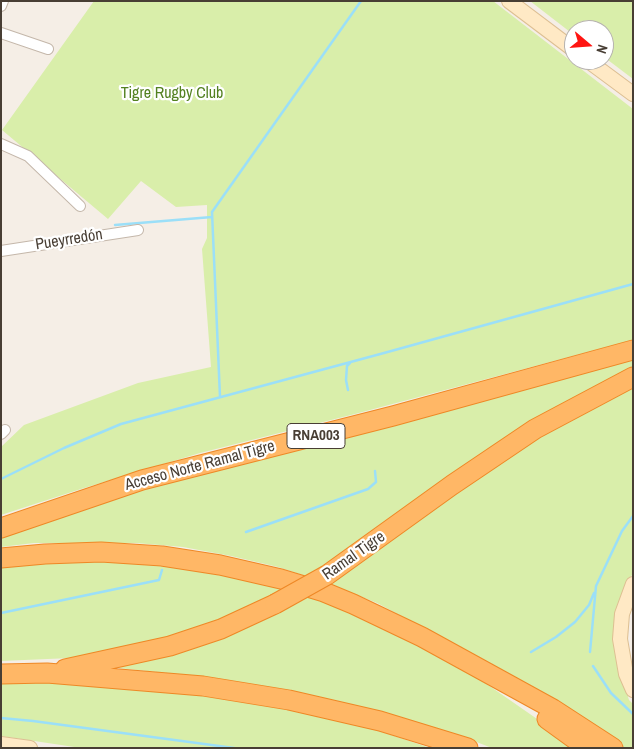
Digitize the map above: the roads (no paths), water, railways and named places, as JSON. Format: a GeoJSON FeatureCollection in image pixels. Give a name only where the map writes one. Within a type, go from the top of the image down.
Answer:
{"type":"FeatureCollection","features":[{"type":"Feature","properties":{"kind":"highway","name":"Acceso Norte Ramal Tigre"},"geometry":{"type":"LineString","coordinates":[[1,528],[142,480],[393,416],[633,350]]}},
{"type":"Feature","properties":{"kind":"highway","name":"Ramal Tigre"},"geometry":{"type":"LineString","coordinates":[[47,673],[170,646],[221,629],[275,604],[327,575],[452,485],[535,429],[633,377]]}},
{"type":"Feature","properties":{"kind":"highway"},"geometry":{"type":"LineString","coordinates":[[1,558],[101,552],[162,556],[220,565],[281,579],[324,592],[375,613],[422,637],[553,709],[613,748]]}},
{"type":"Feature","properties":{"kind":"highway"},"geometry":{"type":"LineString","coordinates":[[468,663],[587,748]]}},
{"type":"Feature","properties":{"kind":"highway"},"geometry":{"type":"LineString","coordinates":[[1,674],[47,673],[203,686],[289,700],[380,721],[468,748]]}},
{"type":"Feature","properties":{"kind":"highway"},"geometry":{"type":"LineString","coordinates":[[429,736],[455,748]]}},
{"type":"Feature","properties":{"kind":"street"},"geometry":{"type":"LineString","coordinates":[[1,6],[3,1]]}},
{"type":"Feature","properties":{"kind":"street"},"geometry":{"type":"LineString","coordinates":[[509,1],[564,42]]}},
{"type":"Feature","properties":{"kind":"street"},"geometry":{"type":"LineString","coordinates":[[1,33],[48,49]]}},
{"type":"Feature","properties":{"kind":"street"},"geometry":{"type":"LineString","coordinates":[[601,70],[633,94]]}},
{"type":"Feature","properties":{"kind":"street"},"geometry":{"type":"LineString","coordinates":[[1,144],[28,156],[80,206]]}},
{"type":"Feature","properties":{"kind":"street","name":"Pueyrredón"},"geometry":{"type":"LineString","coordinates":[[1,251],[138,230]]}},
{"type":"Feature","properties":{"kind":"street"},"geometry":{"type":"LineString","coordinates":[[633,584],[622,614],[620,640],[624,667],[633,690]]}},
{"type":"Feature","properties":{"kind":"street"},"geometry":{"type":"LineString","coordinates":[[1,744],[30,748]]}},
{"type":"Feature","properties":{"kind":"waterway"},"geometry":{"type":"LineString","coordinates":[[220,397],[212,212],[361,1]]}},
{"type":"Feature","properties":{"kind":"waterway"},"geometry":{"type":"LineString","coordinates":[[115,225],[212,217]]}},
{"type":"Feature","properties":{"kind":"waterway"},"geometry":{"type":"LineString","coordinates":[[1,479],[64,448],[121,424],[633,284]]}},
{"type":"Feature","properties":{"kind":"waterway"},"geometry":{"type":"LineString","coordinates":[[348,390],[346,380],[347,366],[350,363]]}},
{"type":"Feature","properties":{"kind":"waterway"},"geometry":{"type":"LineString","coordinates":[[246,532],[368,489],[376,482],[375,471]]}},
{"type":"Feature","properties":{"kind":"waterway"},"geometry":{"type":"LineString","coordinates":[[590,652],[596,586],[622,531],[633,516]]}},
{"type":"Feature","properties":{"kind":"waterway"},"geometry":{"type":"LineString","coordinates":[[1,613],[159,580],[162,570]]}},
{"type":"Feature","properties":{"kind":"waterway"},"geometry":{"type":"LineString","coordinates":[[531,652],[556,637],[575,622],[589,605],[594,593]]}},
{"type":"Feature","properties":{"kind":"waterway"},"geometry":{"type":"LineString","coordinates":[[593,666],[611,693],[633,714]]}},
{"type":"Feature","properties":{"kind":"waterway"},"geometry":{"type":"LineString","coordinates":[[1,718],[234,748]]}},
{"type":"Feature","properties":{"kind":"park label","name":"Tigre Rugby Club"},"geometry":{"type":"Point","coordinates":[172,94]}}]}
